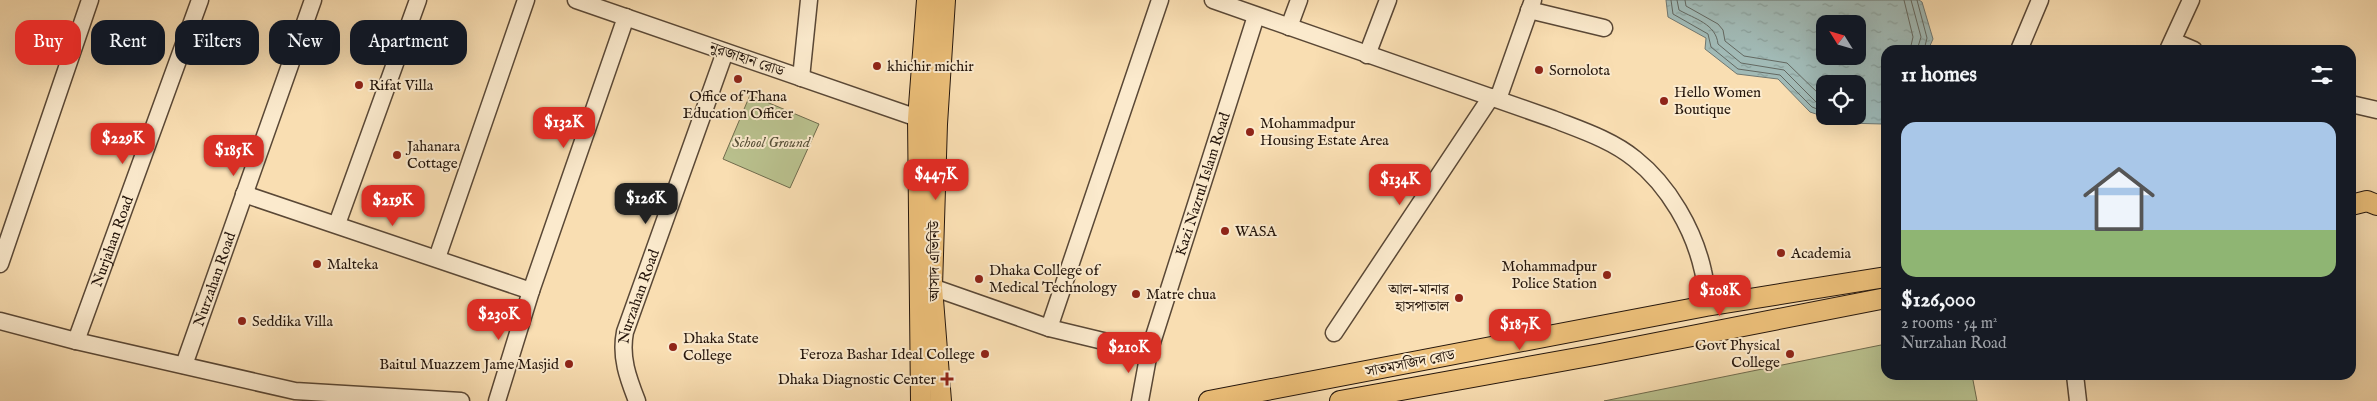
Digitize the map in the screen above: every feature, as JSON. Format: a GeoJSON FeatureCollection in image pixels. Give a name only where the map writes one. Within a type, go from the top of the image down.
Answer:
{"type":"FeatureCollection","features":[{"type":"Feature","properties":{"kind":"main road","name":"আসাদ এভিনিউ"},"geometry":{"type":"LineString","coordinates":[[927,0],[932,288],[941,401]]}},
{"type":"Feature","properties":{"kind":"main road","name":"আসাদ এভিনিউ"},"geometry":{"type":"LineString","coordinates":[[921,401],[928,121],[944,0]]}},
{"type":"Feature","properties":{"kind":"main road"},"geometry":{"type":"LineString","coordinates":[[2356,191],[2377,188]]}},
{"type":"Feature","properties":{"kind":"main road"},"geometry":{"type":"LineString","coordinates":[[2356,204],[2367,201],[2377,206]]}},
{"type":"Feature","properties":{"kind":"main road"},"geometry":{"type":"LineString","coordinates":[[2356,209],[2377,206]]}},
{"type":"Feature","properties":{"kind":"main road","name":"সাতমসজিদ রোড"},"geometry":{"type":"LineString","coordinates":[[1209,401],[1706,306],[1881,278]]}},
{"type":"Feature","properties":{"kind":"main road","name":"সাতমসজিদ রোড"},"geometry":{"type":"LineString","coordinates":[[1340,401],[1711,333],[1881,299]]}},
{"type":"Feature","properties":{"kind":"main road"},"geometry":{"type":"LineString","coordinates":[[1706,306],[1711,333]]}},
{"type":"Feature","properties":{"kind":"street"},"geometry":{"type":"LineString","coordinates":[[0,264],[90,0]]}},
{"type":"Feature","properties":{"kind":"street","name":"Nurjahan Road"},"geometry":{"type":"LineString","coordinates":[[76,341],[200,0]]}},
{"type":"Feature","properties":{"kind":"street","name":"Nurzahan Road"},"geometry":{"type":"LineString","coordinates":[[184,365],[313,0]]}},
{"type":"Feature","properties":{"kind":"street"},"geometry":{"type":"LineString","coordinates":[[337,224],[418,0]]}},
{"type":"Feature","properties":{"kind":"street"},"geometry":{"type":"LineString","coordinates":[[437,258],[526,0]]}},
{"type":"Feature","properties":{"kind":"street","name":"নুরজাহান রোড"},"geometry":{"type":"LineString","coordinates":[[576,0],[928,121]]}},
{"type":"Feature","properties":{"kind":"street"},"geometry":{"type":"LineString","coordinates":[[801,78],[809,0]]}},
{"type":"Feature","properties":{"kind":"street"},"geometry":{"type":"LineString","coordinates":[[1049,328],[1160,0]]}},
{"type":"Feature","properties":{"kind":"street"},"geometry":{"type":"LineString","coordinates":[[1213,0],[1289,28],[1495,98],[1606,141],[1635,159],[1665,189],[1690,231],[1704,272],[1706,306]]}},
{"type":"Feature","properties":{"kind":"street"},"geometry":{"type":"LineString","coordinates":[[1289,28],[1300,0]]}},
{"type":"Feature","properties":{"kind":"street"},"geometry":{"type":"LineString","coordinates":[[1367,55],[1388,0]]}},
{"type":"Feature","properties":{"kind":"street"},"geometry":{"type":"LineString","coordinates":[[2021,45],[2040,0]]}},
{"type":"Feature","properties":{"kind":"street"},"geometry":{"type":"LineString","coordinates":[[2171,45],[2191,0]]}},
{"type":"Feature","properties":{"kind":"street"},"geometry":{"type":"LineString","coordinates":[[1334,333],[1495,98],[1531,5],[1604,28]]}},
{"type":"Feature","properties":{"kind":"street","name":"Kazi Nazrul Islam Road"},"geometry":{"type":"LineString","coordinates":[[1140,401],[1149,352],[1256,16]]}},
{"type":"Feature","properties":{"kind":"street"},"geometry":{"type":"LineString","coordinates":[[497,401],[531,291],[626,17]]}},
{"type":"Feature","properties":{"kind":"street","name":"Nurzahan Road"},"geometry":{"type":"LineString","coordinates":[[637,401],[624,362],[622,346],[625,332],[725,52]]}},
{"type":"Feature","properties":{"kind":"street"},"geometry":{"type":"LineString","coordinates":[[2356,105],[2377,110]]}},
{"type":"Feature","properties":{"kind":"street"},"geometry":{"type":"LineString","coordinates":[[244,194],[531,291]]}},
{"type":"Feature","properties":{"kind":"street"},"geometry":{"type":"LineString","coordinates":[[932,288],[1049,328],[1149,352]]}},
{"type":"Feature","properties":{"kind":"street"},"geometry":{"type":"LineString","coordinates":[[0,320],[76,341],[184,365],[294,396],[461,401]]}},
{"type":"Feature","properties":{"kind":"street"},"geometry":{"type":"LineString","coordinates":[[2076,380],[2078,401]]}},
{"type":"Feature","properties":{"kind":"green space","name":"School Ground"},"geometry":{"type":"Polygon","coordinates":[[[750,95],[819,124],[790,188],[723,159],[750,95]]]}},
{"type":"Feature","properties":{"kind":"green space"},"geometry":{"type":"Polygon","coordinates":[[[1881,345],[1881,380],[1973,380],[1977,401],[1604,401],[1881,345]]]}},
{"type":"Feature","properties":{"kind":"water"},"geometry":{"type":"Polygon","coordinates":[[[1666,0],[1919,0],[1922,2],[1933,39],[1930,45],[1881,45],[1881,124],[1866,124],[1866,75],[1816,75],[1816,114],[1810,112],[1778,79],[1737,74],[1705,49],[1706,38],[1668,17],[1666,0]]]}},
{"type":"Feature","properties":{"kind":"place","name":"khichir michir"},"geometry":{"type":"Point","coordinates":[877,66]}},
{"type":"Feature","properties":{"kind":"place","name":"Sornolota"},"geometry":{"type":"Point","coordinates":[1539,70]}},
{"type":"Feature","properties":{"kind":"place","name":"Office of Thana Education Officer"},"geometry":{"type":"Point","coordinates":[738,79]}},
{"type":"Feature","properties":{"kind":"place","name":"Rifat Villa"},"geometry":{"type":"Point","coordinates":[359,85]}},
{"type":"Feature","properties":{"kind":"place","name":"Hello Women Boutique"},"geometry":{"type":"Point","coordinates":[1664,101]}},
{"type":"Feature","properties":{"kind":"place","name":"Mohammadpur Housing Estate Area"},"geometry":{"type":"Point","coordinates":[1250,132]}},
{"type":"Feature","properties":{"kind":"place","name":"Jahanara Cottage"},"geometry":{"type":"Point","coordinates":[397,155]}},
{"type":"Feature","properties":{"kind":"place","name":"WASA"},"geometry":{"type":"Point","coordinates":[1225,231]}},
{"type":"Feature","properties":{"kind":"place","name":"Academia"},"geometry":{"type":"Point","coordinates":[1781,253]}},
{"type":"Feature","properties":{"kind":"place","name":"Malteka"},"geometry":{"type":"Point","coordinates":[317,264]}},
{"type":"Feature","properties":{"kind":"place","name":"Mohammadpur Police Station"},"geometry":{"type":"Point","coordinates":[1607,275]}},
{"type":"Feature","properties":{"kind":"place","name":"Dhaka College of Medical Technology"},"geometry":{"type":"Point","coordinates":[979,279]}},
{"type":"Feature","properties":{"kind":"place","name":"Matre chua"},"geometry":{"type":"Point","coordinates":[1136,294]}},
{"type":"Feature","properties":{"kind":"place","name":"আল-মানার হাসপাতাল"},"geometry":{"type":"Point","coordinates":[1459,298]}},
{"type":"Feature","properties":{"kind":"place","name":"Seddika Villa"},"geometry":{"type":"Point","coordinates":[242,321]}},
{"type":"Feature","properties":{"kind":"place","name":"Dhaka State College"},"geometry":{"type":"Point","coordinates":[673,347]}},
{"type":"Feature","properties":{"kind":"place","name":"Feroza Bashar Ideal College"},"geometry":{"type":"Point","coordinates":[985,354]}},
{"type":"Feature","properties":{"kind":"place","name":"Govt Physical College"},"geometry":{"type":"Point","coordinates":[1790,354]}},
{"type":"Feature","properties":{"kind":"place","name":"Baitul Muazzem Jame Masjid"},"geometry":{"type":"Point","coordinates":[569,364]}},
{"type":"Feature","properties":{"kind":"place","name":"Dhaka Diagnostic Center"},"geometry":{"type":"Point","coordinates":[947,379]}}]}
